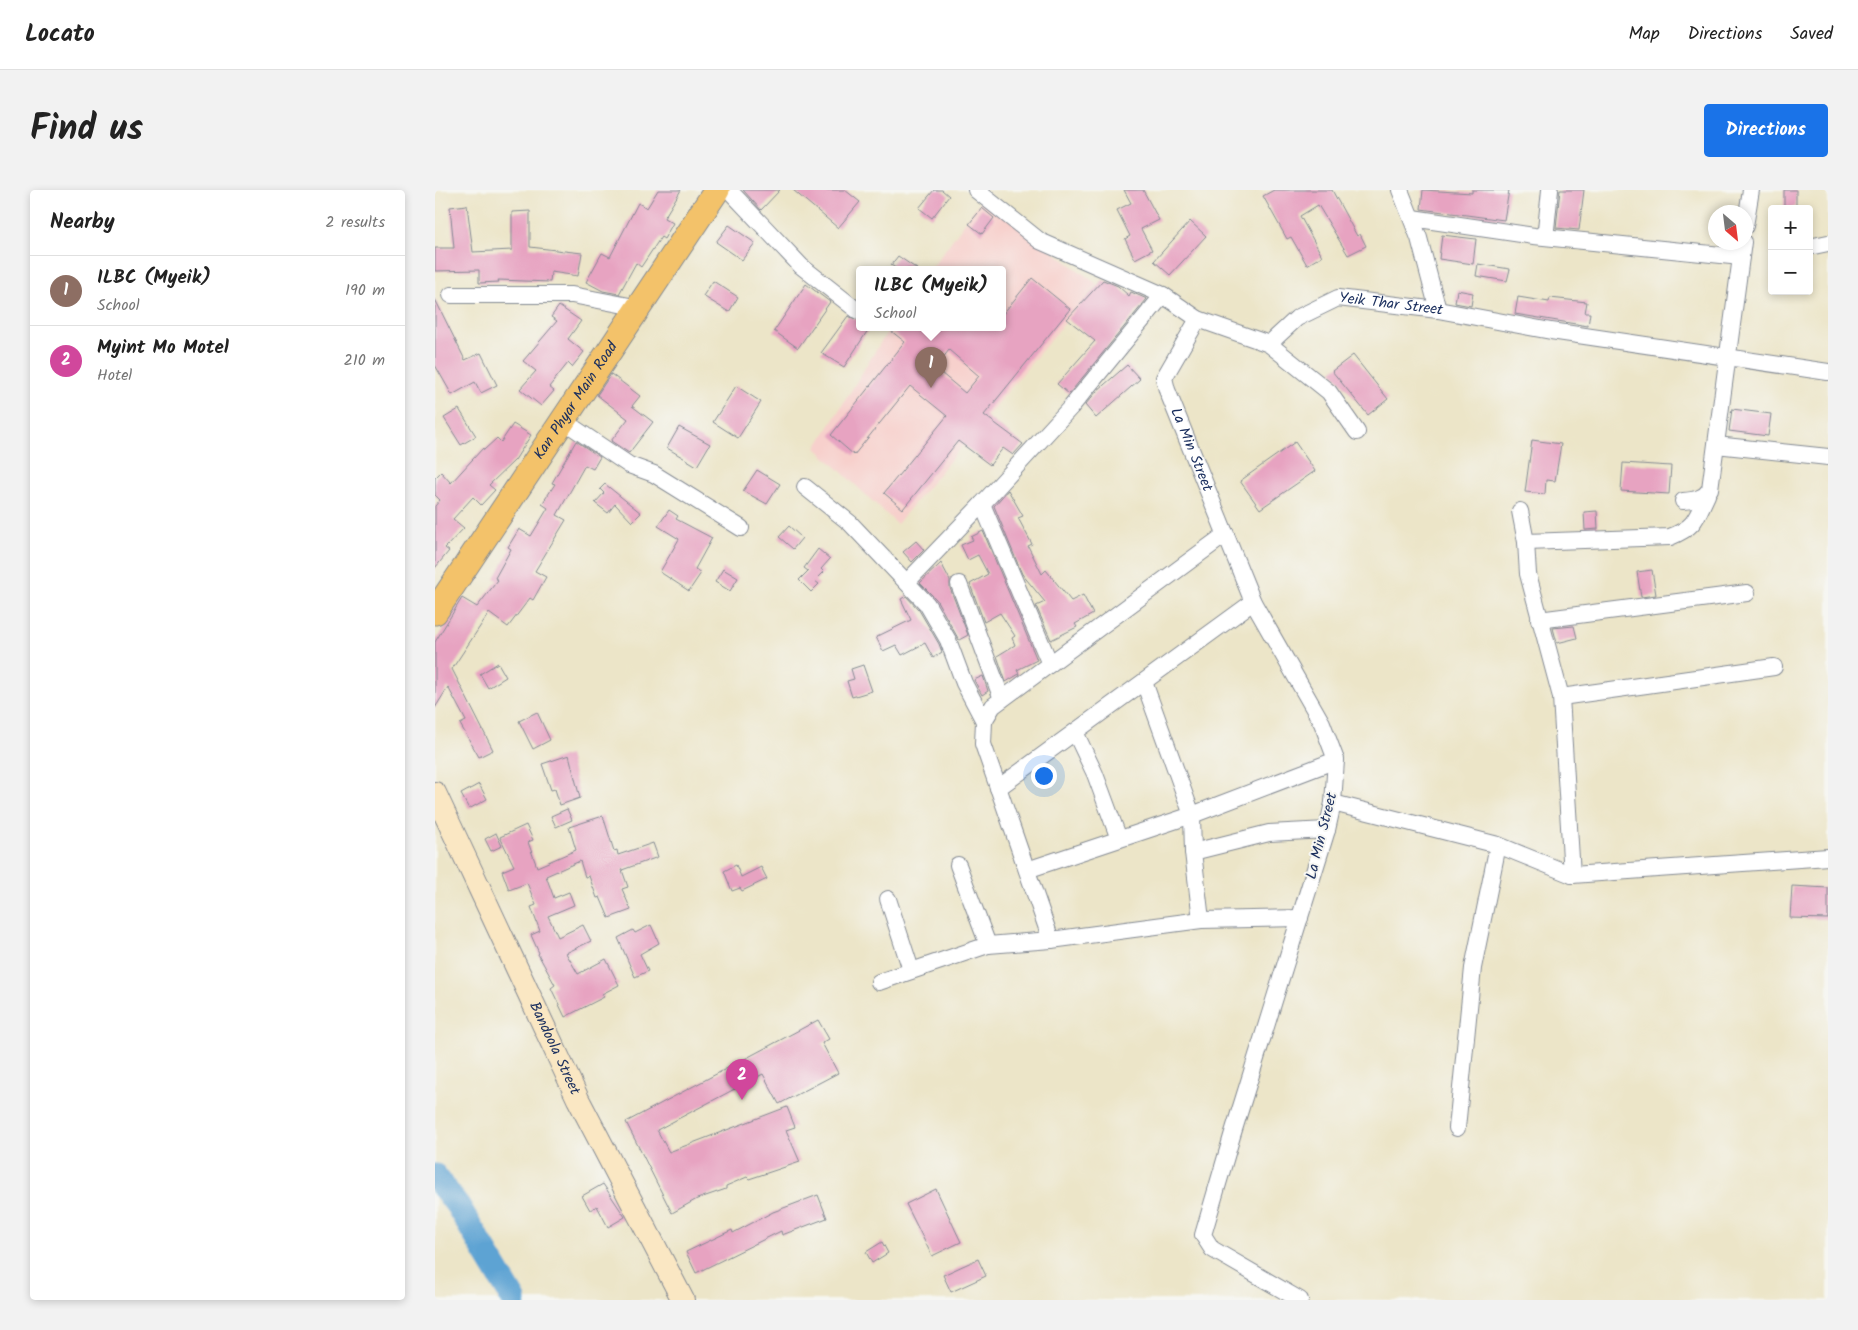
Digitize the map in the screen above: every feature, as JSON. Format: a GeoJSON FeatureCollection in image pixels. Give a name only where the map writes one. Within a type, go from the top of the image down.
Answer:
{"type":"FeatureCollection","features":[{"type":"Feature","properties":{"kind":"main road","name":"Kan Phyar Main Road"},"geometry":{"type":"LineString","coordinates":[[435,612],[562,420],[718,191]]}},
{"type":"Feature","properties":{"kind":"street"},"geometry":{"type":"LineString","coordinates":[[976,190],[1040,240],[1163,294],[1198,319],[1269,344],[1329,392],[1357,432]]}},
{"type":"Feature","properties":{"kind":"street"},"geometry":{"type":"LineString","coordinates":[[1399,190],[1412,218],[1438,310]]}},
{"type":"Feature","properties":{"kind":"street"},"geometry":{"type":"LineString","coordinates":[[1542,236],[1546,230],[1551,190]]}},
{"type":"Feature","properties":{"kind":"street"},"geometry":{"type":"LineString","coordinates":[[1748,205],[1751,190]]}},
{"type":"Feature","properties":{"kind":"street"},"geometry":{"type":"LineString","coordinates":[[718,191],[801,266],[856,309]]}},
{"type":"Feature","properties":{"kind":"street"},"geometry":{"type":"LineString","coordinates":[[1412,218],[1542,236],[1708,248]]}},
{"type":"Feature","properties":{"kind":"street"},"geometry":{"type":"LineString","coordinates":[[1813,246],[1828,243]]}},
{"type":"Feature","properties":{"kind":"street"},"geometry":{"type":"LineString","coordinates":[[1526,542],[1670,537],[1686,531],[1695,521],[1710,489],[1742,250]]}},
{"type":"Feature","properties":{"kind":"street"},"geometry":{"type":"LineString","coordinates":[[907,582],[1071,408],[1163,294]]}},
{"type":"Feature","properties":{"kind":"street"},"geometry":{"type":"LineString","coordinates":[[451,295],[572,295],[640,308]]}},
{"type":"Feature","properties":{"kind":"street","name":"Yeik Thar Street"},"geometry":{"type":"LineString","coordinates":[[1269,344],[1297,318],[1338,298],[1438,310],[1551,331],[1828,372]]}},
{"type":"Feature","properties":{"kind":"street","name":"La Min Street"},"geometry":{"type":"LineString","coordinates":[[1198,319],[1164,378],[1253,602],[1322,723],[1336,760],[1333,803],[1327,830],[1203,1236],[1212,1249],[1297,1299]]}},
{"type":"Feature","properties":{"kind":"street"},"geometry":{"type":"LineString","coordinates":[[562,420],[629,465],[654,474],[741,528]]}},
{"type":"Feature","properties":{"kind":"street"},"geometry":{"type":"LineString","coordinates":[[1716,445],[1828,458]]}},
{"type":"Feature","properties":{"kind":"street"},"geometry":{"type":"LineString","coordinates":[[805,487],[850,523],[927,604],[948,640],[964,683],[984,721]]}},
{"type":"Feature","properties":{"kind":"street"},"geometry":{"type":"LineString","coordinates":[[1683,501],[1707,495]]}},
{"type":"Feature","properties":{"kind":"street"},"geometry":{"type":"LineString","coordinates":[[982,504],[1050,664]]}},
{"type":"Feature","properties":{"kind":"street"},"geometry":{"type":"LineString","coordinates":[[1520,511],[1526,542],[1528,574],[1561,697],[1572,875]]}},
{"type":"Feature","properties":{"kind":"street"},"geometry":{"type":"LineString","coordinates":[[1051,940],[983,744],[984,721],[993,706],[1002,699],[1226,534]]}},
{"type":"Feature","properties":{"kind":"street"},"geometry":{"type":"LineString","coordinates":[[959,584],[1002,699]]}},
{"type":"Feature","properties":{"kind":"street"},"geometry":{"type":"LineString","coordinates":[[1539,620],[1747,593]]}},
{"type":"Feature","properties":{"kind":"street"},"geometry":{"type":"LineString","coordinates":[[999,788],[1253,602]]}},
{"type":"Feature","properties":{"kind":"street"},"geometry":{"type":"LineString","coordinates":[[1561,697],[1774,667]]}},
{"type":"Feature","properties":{"kind":"street"},"geometry":{"type":"LineString","coordinates":[[1144,682],[1192,815],[1193,852],[1201,920]]}},
{"type":"Feature","properties":{"kind":"street"},"geometry":{"type":"LineString","coordinates":[[1075,732],[1095,774],[1119,839]]}},
{"type":"Feature","properties":{"kind":"street"},"geometry":{"type":"LineString","coordinates":[[1027,870],[1192,815],[1336,760]]}},
{"type":"Feature","properties":{"kind":"street","name":"Bandoola Street"},"geometry":{"type":"LineString","coordinates":[[435,793],[578,1100],[683,1300]]}},
{"type":"Feature","properties":{"kind":"street"},"geometry":{"type":"LineString","coordinates":[[1333,803],[1498,845],[1572,875],[1828,857]]}},
{"type":"Feature","properties":{"kind":"street"},"geometry":{"type":"LineString","coordinates":[[1193,852],[1269,833],[1327,830]]}},
{"type":"Feature","properties":{"kind":"street"},"geometry":{"type":"LineString","coordinates":[[1457,1128],[1473,968],[1498,845]]}},
{"type":"Feature","properties":{"kind":"street"},"geometry":{"type":"LineString","coordinates":[[958,865],[989,945]]}},
{"type":"Feature","properties":{"kind":"street"},"geometry":{"type":"LineString","coordinates":[[888,899],[911,970]]}},
{"type":"Feature","properties":{"kind":"street"},"geometry":{"type":"LineString","coordinates":[[879,982],[989,945],[1051,940],[1201,920],[1300,918]]}},
{"type":"Feature","properties":{"kind":"shaded area"},"geometry":{"type":"Polygon","coordinates":[[[982,199],[1097,284],[897,524],[816,448],[888,331],[1006,331],[1006,266],[933,266],[982,199]]]}},
{"type":"Feature","properties":{"kind":"building"},"geometry":{"type":"Polygon","coordinates":[[[658,190],[681,190],[664,218],[673,223],[664,239],[661,237],[641,267],[636,263],[619,294],[603,291],[586,282],[602,253],[610,257],[638,203],[647,208],[658,190]]]}},
{"type":"Feature","properties":{"kind":"building"},"geometry":{"type":"Polygon","coordinates":[[[743,190],[780,190],[761,210],[743,190]]]}},
{"type":"Feature","properties":{"kind":"building"},"geometry":{"type":"Polygon","coordinates":[[[793,190],[845,190],[860,202],[838,228],[793,190]]]}},
{"type":"Feature","properties":{"kind":"building"},"geometry":{"type":"Polygon","coordinates":[[[934,190],[942,190],[949,196],[932,218],[919,208],[934,190]]]}},
{"type":"Feature","properties":{"kind":"building"},"geometry":{"type":"Polygon","coordinates":[[[1124,190],[1143,190],[1159,220],[1141,229],[1152,250],[1135,259],[1125,239],[1130,236],[1117,210],[1131,203],[1124,190]]]}},
{"type":"Feature","properties":{"kind":"building"},"geometry":{"type":"Polygon","coordinates":[[[1274,190],[1332,190],[1357,236],[1360,234],[1366,246],[1348,255],[1318,205],[1300,216],[1322,256],[1307,265],[1291,237],[1287,239],[1263,196],[1274,190]]]}},
{"type":"Feature","properties":{"kind":"building"},"geometry":{"type":"Polygon","coordinates":[[[1423,190],[1472,193],[1472,190],[1509,190],[1504,220],[1421,209],[1423,190]]]}},
{"type":"Feature","properties":{"kind":"building"},"geometry":{"type":"Polygon","coordinates":[[[1560,190],[1584,190],[1579,230],[1556,228],[1560,190]]]}},
{"type":"Feature","properties":{"kind":"building"},"geometry":{"type":"Polygon","coordinates":[[[1784,190],[1796,190],[1796,205],[1784,205],[1784,190]]]}},
{"type":"Feature","properties":{"kind":"building"},"geometry":{"type":"Polygon","coordinates":[[[467,205],[473,252],[512,250],[512,212],[530,211],[530,247],[582,253],[578,276],[551,272],[550,282],[498,280],[499,282],[479,283],[479,270],[435,271],[435,248],[454,248],[450,207],[467,205]]]}},
{"type":"Feature","properties":{"kind":"building"},"geometry":{"type":"Polygon","coordinates":[[[982,208],[994,218],[982,234],[969,224],[982,208]]]}},
{"type":"Feature","properties":{"kind":"building"},"geometry":{"type":"Polygon","coordinates":[[[1190,221],[1206,236],[1170,275],[1154,261],[1190,221]]]}},
{"type":"Feature","properties":{"kind":"building"},"geometry":{"type":"Polygon","coordinates":[[[729,225],[755,243],[742,260],[716,242],[729,225]]]}},
{"type":"Feature","properties":{"kind":"building"},"geometry":{"type":"Polygon","coordinates":[[[1442,235],[1476,239],[1473,264],[1439,259],[1442,235]]]}},
{"type":"Feature","properties":{"kind":"building"},"geometry":{"type":"Polygon","coordinates":[[[898,256],[913,266],[892,266],[891,265],[898,256]]]}},
{"type":"Feature","properties":{"kind":"building"},"geometry":{"type":"Polygon","coordinates":[[[1478,264],[1510,269],[1507,281],[1476,276],[1478,264]]]}},
{"type":"Feature","properties":{"kind":"building"},"geometry":{"type":"Polygon","coordinates":[[[1032,278],[1070,309],[984,415],[1023,444],[1013,455],[1003,448],[990,465],[958,441],[903,509],[884,493],[947,416],[910,386],[854,455],[831,435],[905,342],[891,331],[1006,331],[1006,310],[1032,278]],[[949,350],[935,368],[965,393],[979,376],[949,350]]]}},
{"type":"Feature","properties":{"kind":"building"},"geometry":{"type":"Polygon","coordinates":[[[1103,280],[1118,286],[1129,296],[1131,292],[1147,299],[1069,394],[1057,384],[1095,341],[1067,319],[1103,280]]]}},
{"type":"Feature","properties":{"kind":"building"},"geometry":{"type":"Polygon","coordinates":[[[713,281],[738,297],[729,312],[703,296],[713,281]]]}},
{"type":"Feature","properties":{"kind":"building"},"geometry":{"type":"Polygon","coordinates":[[[806,284],[830,302],[798,348],[774,331],[806,284]]]}},
{"type":"Feature","properties":{"kind":"building"},"geometry":{"type":"Polygon","coordinates":[[[1457,290],[1473,293],[1471,306],[1455,303],[1457,290]]]}},
{"type":"Feature","properties":{"kind":"building"},"geometry":{"type":"Polygon","coordinates":[[[1518,297],[1549,302],[1550,298],[1587,302],[1585,313],[1590,313],[1588,326],[1515,314],[1518,297]]]}},
{"type":"Feature","properties":{"kind":"building"},"geometry":{"type":"Polygon","coordinates":[[[435,299],[465,360],[481,353],[497,385],[481,393],[475,382],[452,395],[435,365],[435,299]]]}},
{"type":"Feature","properties":{"kind":"building"},"geometry":{"type":"Polygon","coordinates":[[[559,306],[581,321],[568,339],[584,352],[572,367],[568,363],[549,387],[554,391],[541,406],[520,389],[536,371],[523,361],[557,321],[551,317],[559,306]]]}},
{"type":"Feature","properties":{"kind":"building"},"geometry":{"type":"Polygon","coordinates":[[[848,316],[856,319],[856,331],[867,331],[844,367],[821,353],[848,316]]]}},
{"type":"Feature","properties":{"kind":"building"},"geometry":{"type":"Polygon","coordinates":[[[1353,355],[1388,399],[1368,415],[1332,371],[1353,355]]]}},
{"type":"Feature","properties":{"kind":"building"},"geometry":{"type":"Polygon","coordinates":[[[1127,365],[1140,379],[1096,418],[1085,405],[1097,391],[1127,365]]]}},
{"type":"Feature","properties":{"kind":"building"},"geometry":{"type":"Polygon","coordinates":[[[611,374],[640,396],[632,406],[653,422],[629,453],[611,441],[628,419],[597,395],[611,374]]]}},
{"type":"Feature","properties":{"kind":"building"},"geometry":{"type":"Polygon","coordinates":[[[736,386],[761,402],[738,438],[713,422],[736,386]]]}},
{"type":"Feature","properties":{"kind":"building"},"geometry":{"type":"Polygon","coordinates":[[[459,409],[476,436],[461,445],[444,418],[459,409]]]}},
{"type":"Feature","properties":{"kind":"building"},"geometry":{"type":"Polygon","coordinates":[[[1732,409],[1771,414],[1768,436],[1729,431],[1732,409]]]}},
{"type":"Feature","properties":{"kind":"building"},"geometry":{"type":"Polygon","coordinates":[[[513,424],[531,435],[515,460],[489,485],[495,490],[481,505],[473,497],[453,519],[464,528],[445,548],[449,551],[435,568],[435,506],[440,500],[435,495],[435,478],[441,472],[451,483],[483,448],[484,450],[497,438],[501,442],[513,424]]]}},
{"type":"Feature","properties":{"kind":"building"},"geometry":{"type":"Polygon","coordinates":[[[679,427],[710,444],[697,466],[667,448],[679,427]]]}},
{"type":"Feature","properties":{"kind":"building"},"geometry":{"type":"Polygon","coordinates":[[[1532,440],[1561,444],[1555,481],[1546,480],[1545,494],[1525,492],[1532,440]]]}},
{"type":"Feature","properties":{"kind":"building"},"geometry":{"type":"Polygon","coordinates":[[[576,441],[600,457],[593,469],[585,465],[557,515],[566,520],[535,571],[546,577],[533,600],[530,598],[508,627],[489,613],[452,669],[493,750],[479,757],[460,724],[466,721],[448,687],[435,708],[435,642],[462,598],[477,607],[498,580],[495,578],[511,549],[508,547],[519,529],[531,536],[548,508],[542,504],[555,484],[552,483],[576,441]]]}},
{"type":"Feature","properties":{"kind":"building"},"geometry":{"type":"Polygon","coordinates":[[[1295,442],[1315,471],[1260,509],[1240,481],[1295,442]]]}},
{"type":"Feature","properties":{"kind":"building"},"geometry":{"type":"Polygon","coordinates":[[[1623,463],[1671,466],[1669,494],[1621,491],[1623,463]]]}},
{"type":"Feature","properties":{"kind":"building"},"geometry":{"type":"Polygon","coordinates":[[[757,470],[780,484],[767,504],[743,491],[757,470]]]}},
{"type":"Feature","properties":{"kind":"building"},"geometry":{"type":"Polygon","coordinates":[[[605,484],[641,513],[632,522],[615,504],[608,513],[595,503],[604,493],[600,489],[605,484]]]}},
{"type":"Feature","properties":{"kind":"building"},"geometry":{"type":"Polygon","coordinates":[[[1008,490],[1023,516],[1018,518],[1032,544],[1028,546],[1042,574],[1046,570],[1071,601],[1083,595],[1093,614],[1075,624],[1077,627],[1051,640],[1036,606],[1045,602],[1022,574],[994,506],[1008,490]]]}},
{"type":"Feature","properties":{"kind":"building"},"geometry":{"type":"Polygon","coordinates":[[[669,510],[678,516],[676,519],[712,538],[695,569],[701,573],[689,591],[660,572],[679,539],[658,526],[669,510]]]}},
{"type":"Feature","properties":{"kind":"building"},"geometry":{"type":"Polygon","coordinates":[[[1597,511],[1598,529],[1585,530],[1584,512],[1597,511]]]}},
{"type":"Feature","properties":{"kind":"building"},"geometry":{"type":"Polygon","coordinates":[[[789,526],[802,538],[793,549],[779,537],[789,526]]]}},
{"type":"Feature","properties":{"kind":"building"},"geometry":{"type":"Polygon","coordinates":[[[983,531],[1037,660],[1017,670],[1019,674],[1006,682],[997,656],[1015,645],[1012,638],[1015,636],[1000,613],[984,622],[970,584],[988,574],[978,555],[968,560],[961,545],[973,540],[971,537],[983,531]]]}},
{"type":"Feature","properties":{"kind":"building"},"geometry":{"type":"Polygon","coordinates":[[[916,541],[924,550],[912,562],[903,552],[916,541]]]}},
{"type":"Feature","properties":{"kind":"building"},"geometry":{"type":"Polygon","coordinates":[[[818,549],[830,559],[821,569],[824,572],[815,581],[819,584],[811,592],[799,580],[808,571],[804,568],[818,549]]]}},
{"type":"Feature","properties":{"kind":"building"},"geometry":{"type":"Polygon","coordinates":[[[941,563],[950,580],[950,588],[968,635],[959,640],[936,599],[920,583],[941,563]]]}},
{"type":"Feature","properties":{"kind":"building"},"geometry":{"type":"Polygon","coordinates":[[[723,569],[738,578],[730,591],[715,582],[723,569]]]}},
{"type":"Feature","properties":{"kind":"building"},"geometry":{"type":"Polygon","coordinates":[[[1652,570],[1656,595],[1641,597],[1637,572],[1652,570]]]}},
{"type":"Feature","properties":{"kind":"building"},"geometry":{"type":"Polygon","coordinates":[[[906,596],[919,610],[939,644],[942,652],[933,658],[925,643],[902,655],[896,645],[883,651],[876,637],[911,620],[901,599],[906,596]]]}},
{"type":"Feature","properties":{"kind":"building"},"geometry":{"type":"Polygon","coordinates":[[[1574,626],[1577,638],[1557,643],[1553,628],[1574,626]]]}},
{"type":"Feature","properties":{"kind":"building"},"geometry":{"type":"Polygon","coordinates":[[[498,663],[506,677],[488,688],[480,674],[498,663]]]}},
{"type":"Feature","properties":{"kind":"building"},"geometry":{"type":"Polygon","coordinates":[[[863,665],[872,691],[852,697],[847,681],[854,679],[851,669],[863,665]]]}},
{"type":"Feature","properties":{"kind":"building"},"geometry":{"type":"Polygon","coordinates":[[[983,676],[988,691],[982,695],[974,680],[983,676]]]}},
{"type":"Feature","properties":{"kind":"building"},"geometry":{"type":"Polygon","coordinates":[[[537,712],[550,740],[533,749],[519,721],[537,712]]]}},
{"type":"Feature","properties":{"kind":"building"},"geometry":{"type":"Polygon","coordinates":[[[569,755],[580,798],[560,805],[555,789],[551,790],[542,764],[569,755]]]}},
{"type":"Feature","properties":{"kind":"building"},"geometry":{"type":"Polygon","coordinates":[[[479,784],[487,799],[469,809],[461,794],[479,784]]]}},
{"type":"Feature","properties":{"kind":"building"},"geometry":{"type":"Polygon","coordinates":[[[567,809],[572,820],[556,827],[551,816],[567,809]]]}},
{"type":"Feature","properties":{"kind":"building"},"geometry":{"type":"Polygon","coordinates":[[[603,816],[614,851],[617,850],[618,855],[653,843],[658,857],[622,870],[628,887],[622,889],[631,910],[609,918],[600,897],[597,898],[589,876],[585,877],[580,861],[546,876],[554,898],[569,892],[574,905],[548,916],[558,937],[583,925],[591,941],[566,953],[578,974],[606,959],[619,985],[602,994],[604,997],[565,1017],[551,988],[555,985],[538,954],[531,935],[540,931],[531,907],[536,905],[527,883],[509,890],[502,871],[514,866],[500,837],[526,825],[533,840],[528,842],[537,867],[576,850],[569,827],[603,816]]]}},
{"type":"Feature","properties":{"kind":"building"},"geometry":{"type":"Polygon","coordinates":[[[496,833],[502,846],[491,851],[485,839],[496,833]]]}},
{"type":"Feature","properties":{"kind":"building"},"geometry":{"type":"Polygon","coordinates":[[[736,865],[741,877],[761,867],[767,879],[742,891],[740,888],[732,891],[724,871],[736,865]]]}},
{"type":"Feature","properties":{"kind":"building"},"geometry":{"type":"Polygon","coordinates":[[[1792,886],[1828,888],[1828,919],[1790,918],[1792,886]]]}},
{"type":"Feature","properties":{"kind":"building"},"geometry":{"type":"Polygon","coordinates":[[[651,925],[659,943],[640,954],[648,971],[635,977],[618,938],[633,930],[635,933],[651,925]]]}},
{"type":"Feature","properties":{"kind":"building"},"geometry":{"type":"Polygon","coordinates":[[[818,1020],[829,1039],[822,1043],[838,1073],[779,1104],[763,1074],[657,1130],[669,1152],[787,1107],[795,1127],[786,1130],[800,1162],[749,1179],[747,1177],[726,1186],[726,1189],[697,1199],[672,1213],[626,1122],[818,1020]]]}},
{"type":"Feature","properties":{"kind":"building"},"geometry":{"type":"Polygon","coordinates":[[[603,1184],[625,1217],[608,1227],[597,1206],[590,1210],[582,1196],[603,1184]]]}},
{"type":"Feature","properties":{"kind":"building"},"geometry":{"type":"Polygon","coordinates":[[[936,1189],[961,1242],[932,1256],[906,1204],[936,1189]]]}},
{"type":"Feature","properties":{"kind":"building"},"geometry":{"type":"Polygon","coordinates":[[[818,1195],[827,1218],[782,1235],[781,1231],[696,1273],[686,1252],[732,1230],[733,1233],[773,1212],[818,1195]]]}},
{"type":"Feature","properties":{"kind":"building"},"geometry":{"type":"Polygon","coordinates":[[[882,1242],[888,1253],[872,1263],[866,1252],[882,1242]]]}},
{"type":"Feature","properties":{"kind":"building"},"geometry":{"type":"Polygon","coordinates":[[[978,1259],[986,1276],[951,1292],[943,1275],[978,1259]]]}},
{"type":"Feature","properties":{"kind":"waterway"},"geometry":{"type":"LineString","coordinates":[[435,1176],[458,1206],[514,1300]]}},
{"type":"Feature","properties":{"kind":"place","name":"ILBC (Myeik)"},"geometry":{"type":"Point","coordinates":[931,388]}},
{"type":"Feature","properties":{"kind":"place","name":"Myint Mo Motel"},"geometry":{"type":"Point","coordinates":[742,1100]}}]}
